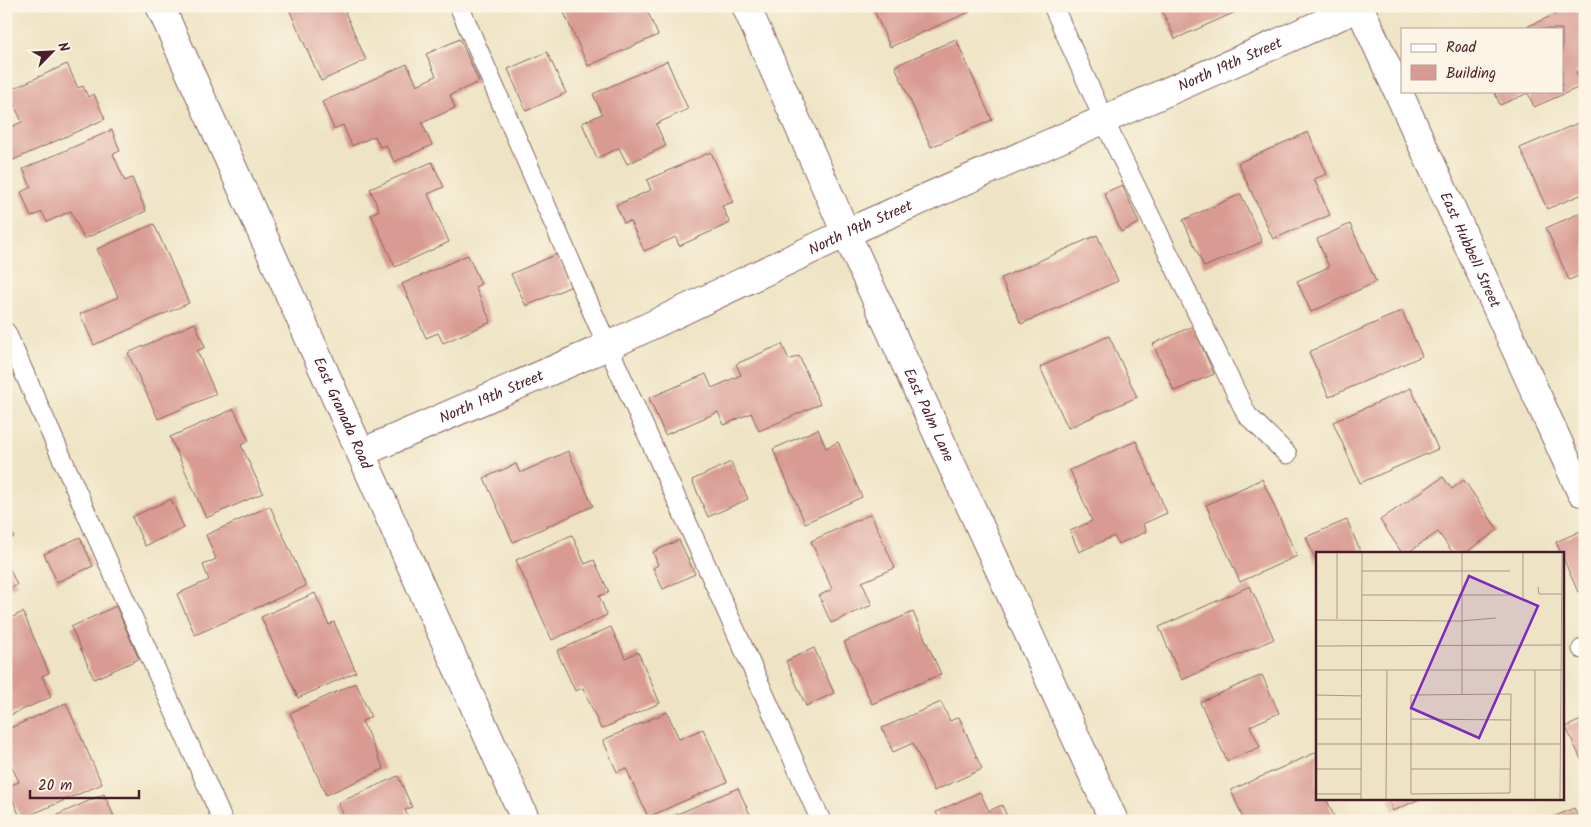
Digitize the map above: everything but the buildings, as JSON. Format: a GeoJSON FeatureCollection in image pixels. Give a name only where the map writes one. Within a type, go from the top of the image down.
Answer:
{"type":"FeatureCollection","features":[{"type":"Feature","properties":{"kind":"street","name":"East Granada Road"},"geometry":{"type":"LineString","coordinates":[[160,6],[526,821]]}},
{"type":"Feature","properties":{"kind":"street","name":"East Palm Lane"},"geometry":{"type":"LineString","coordinates":[[746,6],[846,233],[1114,821]]}},
{"type":"Feature","properties":{"kind":"street","name":"North 19th Street"},"geometry":{"type":"LineString","coordinates":[[361,453],[608,346],[846,233],[1360,7]]}},
{"type":"Feature","properties":{"kind":"street","name":"East Hubbell Street"},"geometry":{"type":"LineString","coordinates":[[1360,7],[1581,492]]}},
{"type":"Feature","properties":{"kind":"lane"},"geometry":{"type":"LineString","coordinates":[[459,6],[608,346],[821,821]]}},
{"type":"Feature","properties":{"kind":"lane"},"geometry":{"type":"LineString","coordinates":[[1053,6],[1103,119],[1247,415],[1287,454]]}},
{"type":"Feature","properties":{"kind":"lane"},"geometry":{"type":"LineString","coordinates":[[6,332],[223,821]]}}]}
